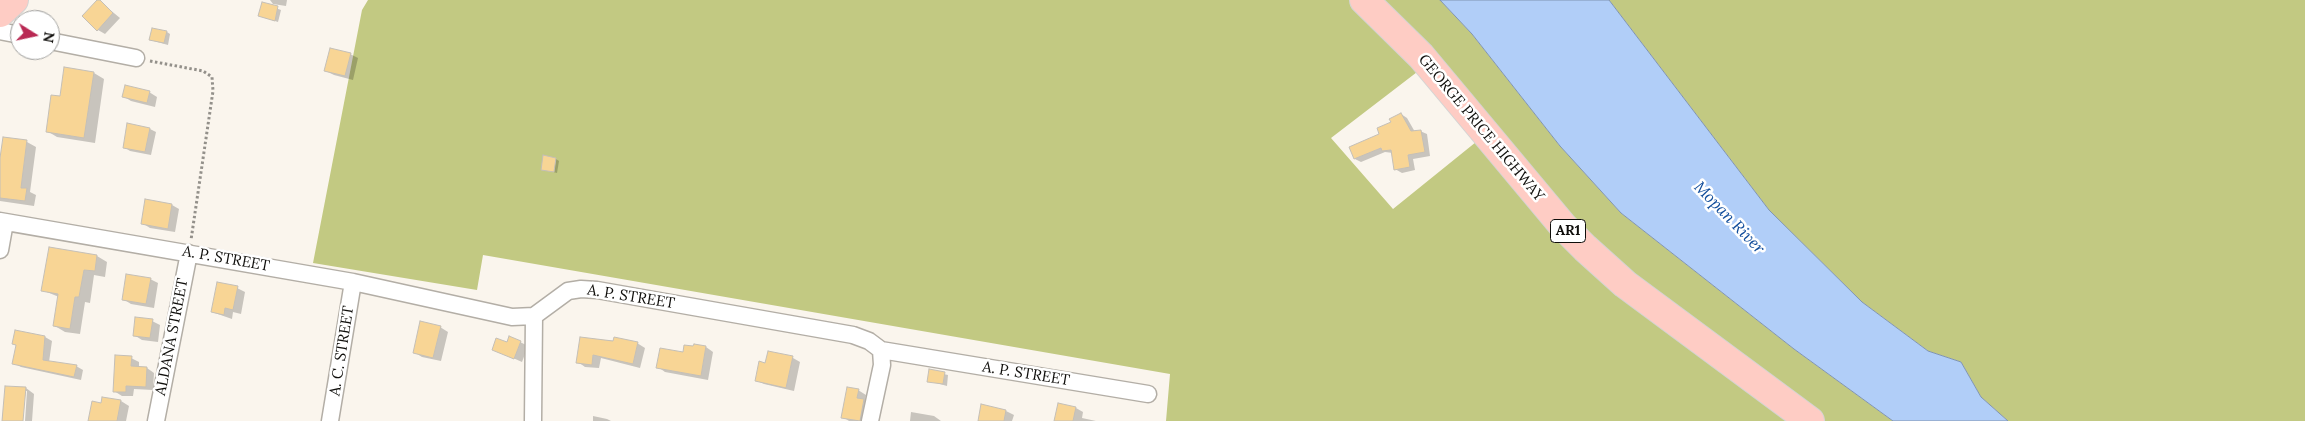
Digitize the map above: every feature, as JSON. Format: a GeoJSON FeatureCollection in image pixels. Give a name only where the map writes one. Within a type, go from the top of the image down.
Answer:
{"type":"FeatureCollection","features":[{"type":"Feature","properties":{"kind":"highway"},"geometry":{"type":"LineString","coordinates":[[0,13],[14,0]]}},
{"type":"Feature","properties":{"kind":"highway","name":"GEORGE PRICE HIGHWAY"},"geometry":{"type":"LineString","coordinates":[[1364,0],[1421,56],[1563,226],[1585,248],[1625,284],[1810,421]]}},
{"type":"Feature","properties":{"kind":"street"},"geometry":{"type":"LineString","coordinates":[[60,43],[136,58]]}},
{"type":"Feature","properties":{"kind":"street"},"geometry":{"type":"LineString","coordinates":[[0,250],[2,221]]}},
{"type":"Feature","properties":{"kind":"street","name":"A. P. STREET"},"geometry":{"type":"LineString","coordinates":[[2,221],[353,282],[512,317],[534,316],[568,291],[581,289],[597,290],[853,335],[869,341],[881,350],[1148,394]]}},
{"type":"Feature","properties":{"kind":"street","name":"ALDANA STREET"},"geometry":{"type":"LineString","coordinates":[[156,421],[189,253]]}},
{"type":"Feature","properties":{"kind":"street","name":"A. C. STREET"},"geometry":{"type":"LineString","coordinates":[[330,421],[353,282]]}},
{"type":"Feature","properties":{"kind":"street"},"geometry":{"type":"LineString","coordinates":[[533,421],[534,316]]}},
{"type":"Feature","properties":{"kind":"street"},"geometry":{"type":"LineString","coordinates":[[870,421],[882,365],[881,350]]}},
{"type":"Feature","properties":{"kind":"path"},"geometry":{"type":"LineString","coordinates":[[136,58],[203,71],[212,77],[214,91],[189,253]]}},
{"type":"Feature","properties":{"kind":"green space"},"geometry":{"type":"Polygon","coordinates":[[[368,0],[1440,0],[1472,34],[1560,146],[1621,213],[1794,349],[1893,421],[1166,421],[1170,374],[483,255],[477,290],[313,263],[362,10],[368,0]],[[1421,69],[1331,138],[1393,209],[1476,142],[1421,69]]]}},
{"type":"Feature","properties":{"kind":"green space"},"geometry":{"type":"Polygon","coordinates":[[[1609,0],[2305,0],[2305,421],[2008,421],[1981,397],[1961,362],[1928,351],[1862,302],[1769,210],[1609,0]]]}},
{"type":"Feature","properties":{"kind":"water","name":"Mopan River"},"geometry":{"type":"Polygon","coordinates":[[[1440,0],[1609,0],[1769,210],[1862,302],[1928,351],[1961,362],[1981,397],[2008,421],[1893,421],[1794,349],[1621,213],[1560,146],[1472,34],[1440,0]]]}},
{"type":"Feature","properties":{"kind":"building"},"geometry":{"type":"Polygon","coordinates":[[[97,0],[100,0],[113,13],[97,31],[82,16],[97,0]]]}},
{"type":"Feature","properties":{"kind":"building"},"geometry":{"type":"Polygon","coordinates":[[[262,2],[278,6],[275,21],[258,16],[262,2]]]}},
{"type":"Feature","properties":{"kind":"building"},"geometry":{"type":"Polygon","coordinates":[[[152,28],[167,31],[164,43],[149,40],[152,28]]]}},
{"type":"Feature","properties":{"kind":"building"},"geometry":{"type":"Polygon","coordinates":[[[330,48],[351,53],[345,76],[324,71],[330,48]]]}},
{"type":"Feature","properties":{"kind":"building"},"geometry":{"type":"Polygon","coordinates":[[[64,67],[94,72],[84,138],[46,132],[51,95],[60,96],[64,67]]]}},
{"type":"Feature","properties":{"kind":"building"},"geometry":{"type":"Polygon","coordinates":[[[125,85],[150,91],[147,103],[122,97],[125,85]]]}},
{"type":"Feature","properties":{"kind":"building"},"geometry":{"type":"Polygon","coordinates":[[[1401,113],[1411,131],[1421,130],[1425,152],[1408,155],[1410,167],[1394,170],[1391,150],[1382,151],[1381,148],[1354,159],[1349,147],[1379,134],[1377,128],[1391,122],[1389,119],[1401,113]]]}},
{"type":"Feature","properties":{"kind":"building"},"geometry":{"type":"Polygon","coordinates":[[[127,123],[150,128],[145,152],[123,148],[127,123]]]}},
{"type":"Feature","properties":{"kind":"building"},"geometry":{"type":"Polygon","coordinates":[[[3,137],[27,140],[21,188],[27,188],[25,201],[0,198],[0,158],[3,137]]]}},
{"type":"Feature","properties":{"kind":"building"},"geometry":{"type":"Polygon","coordinates":[[[543,155],[556,158],[554,172],[541,170],[543,155]]]}},
{"type":"Feature","properties":{"kind":"building"},"geometry":{"type":"Polygon","coordinates":[[[145,199],[172,204],[168,229],[141,224],[145,199]]]}},
{"type":"Feature","properties":{"kind":"building"},"geometry":{"type":"Polygon","coordinates":[[[49,247],[97,255],[95,271],[84,270],[79,297],[75,297],[70,329],[53,326],[58,294],[41,291],[49,247]]]}},
{"type":"Feature","properties":{"kind":"building"},"geometry":{"type":"Polygon","coordinates":[[[126,274],[151,278],[146,304],[122,300],[126,274]]]}},
{"type":"Feature","properties":{"kind":"building"},"geometry":{"type":"Polygon","coordinates":[[[217,282],[238,286],[233,310],[225,308],[224,315],[211,312],[217,282]]]}},
{"type":"Feature","properties":{"kind":"building"},"geometry":{"type":"Polygon","coordinates":[[[135,317],[153,319],[150,338],[133,336],[135,317]]]}},
{"type":"Feature","properties":{"kind":"building"},"geometry":{"type":"Polygon","coordinates":[[[420,321],[441,326],[433,358],[413,353],[420,321]]]}},
{"type":"Feature","properties":{"kind":"building"},"geometry":{"type":"Polygon","coordinates":[[[15,330],[45,336],[43,360],[77,365],[74,377],[12,364],[16,345],[12,344],[15,330]]]}},
{"type":"Feature","properties":{"kind":"building"},"geometry":{"type":"Polygon","coordinates":[[[509,336],[521,341],[514,359],[492,350],[496,338],[507,342],[509,336]]]}},
{"type":"Feature","properties":{"kind":"building"},"geometry":{"type":"Polygon","coordinates":[[[580,337],[613,341],[614,337],[638,342],[633,364],[593,355],[592,365],[576,363],[580,337]]]}},
{"type":"Feature","properties":{"kind":"building"},"geometry":{"type":"Polygon","coordinates":[[[694,344],[706,346],[701,376],[656,368],[660,348],[683,352],[684,345],[693,346],[694,344]]]}},
{"type":"Feature","properties":{"kind":"building"},"geometry":{"type":"Polygon","coordinates":[[[768,351],[793,356],[786,388],[755,381],[759,361],[765,363],[768,351]]]}},
{"type":"Feature","properties":{"kind":"building"},"geometry":{"type":"Polygon","coordinates":[[[115,355],[132,356],[131,366],[147,367],[146,387],[126,386],[126,392],[113,392],[115,355]]]}},
{"type":"Feature","properties":{"kind":"building"},"geometry":{"type":"Polygon","coordinates":[[[929,369],[945,372],[943,384],[927,382],[929,369]]]}},
{"type":"Feature","properties":{"kind":"building"},"geometry":{"type":"Polygon","coordinates":[[[5,386],[26,387],[23,421],[2,421],[5,386]]]}},
{"type":"Feature","properties":{"kind":"building"},"geometry":{"type":"Polygon","coordinates":[[[847,387],[859,389],[857,398],[864,399],[860,421],[841,418],[847,387]]]}},
{"type":"Feature","properties":{"kind":"building"},"geometry":{"type":"Polygon","coordinates":[[[102,397],[121,400],[117,421],[88,421],[92,401],[101,403],[102,397]]]}},
{"type":"Feature","properties":{"kind":"building"},"geometry":{"type":"Polygon","coordinates":[[[1058,403],[1076,407],[1073,421],[1054,421],[1058,403]]]}},
{"type":"Feature","properties":{"kind":"building"},"geometry":{"type":"Polygon","coordinates":[[[981,404],[1006,410],[1004,421],[978,421],[981,404]]]}}]}
